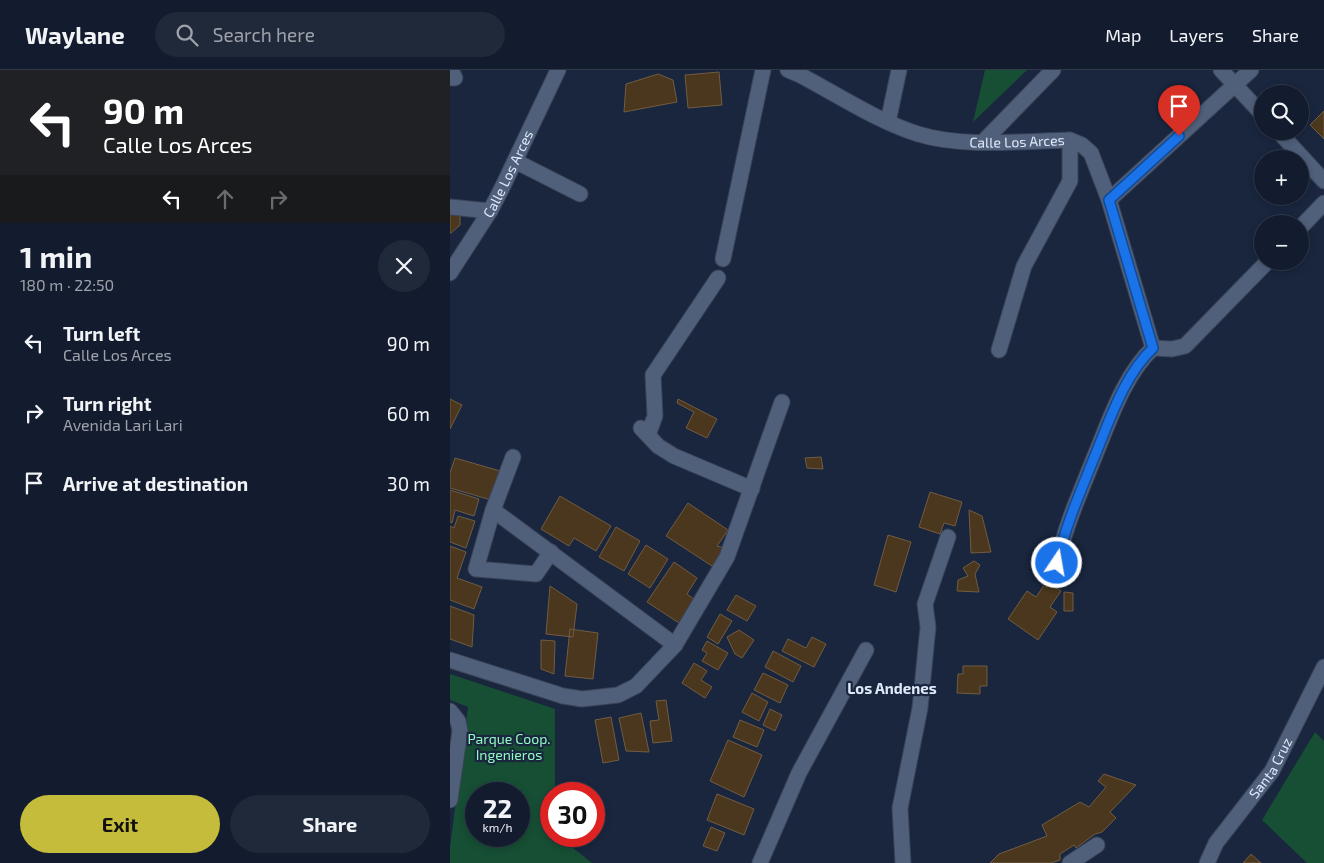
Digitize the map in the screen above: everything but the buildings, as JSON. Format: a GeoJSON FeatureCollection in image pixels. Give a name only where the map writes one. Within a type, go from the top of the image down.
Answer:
{"type":"FeatureCollection","features":[{"type":"Feature","properties":{"kind":"street"},"geometry":{"type":"LineString","coordinates":[[450,78],[455,78],[451,70]]}},
{"type":"Feature","properties":{"kind":"street","name":"Calle Los Arces"},"geometry":{"type":"LineString","coordinates":[[450,274],[490,211],[558,70]]}},
{"type":"Feature","properties":{"kind":"street"},"geometry":{"type":"LineString","coordinates":[[723,259],[763,70]]}},
{"type":"Feature","properties":{"kind":"street"},"geometry":{"type":"LineString","coordinates":[[888,122],[899,70]]}},
{"type":"Feature","properties":{"kind":"street"},"geometry":{"type":"LineString","coordinates":[[984,141],[1053,70]]}},
{"type":"Feature","properties":{"kind":"street"},"geometry":{"type":"LineString","coordinates":[[1222,70],[1254,105]]}},
{"type":"Feature","properties":{"kind":"street"},"geometry":{"type":"LineString","coordinates":[[1109,200],[1250,70]]}},
{"type":"Feature","properties":{"kind":"street","name":"Calle Los Arces"},"geometry":{"type":"LineString","coordinates":[[796,72],[888,122],[919,134],[948,140],[1070,140],[1082,145],[1091,153],[1109,200],[1153,348]]}},
{"type":"Feature","properties":{"kind":"street"},"geometry":{"type":"LineString","coordinates":[[999,350],[1024,266],[1070,181],[1070,140]]}},
{"type":"Feature","properties":{"kind":"street"},"geometry":{"type":"LineString","coordinates":[[1286,140],[1324,181]]}},
{"type":"Feature","properties":{"kind":"street"},"geometry":{"type":"LineString","coordinates":[[515,161],[580,194]]}},
{"type":"Feature","properties":{"kind":"street"},"geometry":{"type":"LineString","coordinates":[[1309,219],[1324,203]]}},
{"type":"Feature","properties":{"kind":"street"},"geometry":{"type":"LineString","coordinates":[[450,207],[490,211]]}},
{"type":"Feature","properties":{"kind":"street"},"geometry":{"type":"LineString","coordinates":[[1057,563],[1069,520],[1105,430],[1130,376],[1144,356],[1153,348],[1172,349],[1185,346],[1259,270]]}},
{"type":"Feature","properties":{"kind":"street"},"geometry":{"type":"LineString","coordinates":[[718,278],[652,375],[655,416],[644,431],[658,446],[674,456],[752,489]]}},
{"type":"Feature","properties":{"kind":"street"},"geometry":{"type":"LineString","coordinates":[[450,660],[563,696],[582,699],[618,695],[636,686],[676,645],[727,557],[782,402]]}},
{"type":"Feature","properties":{"kind":"street"},"geometry":{"type":"LineString","coordinates":[[512,457],[493,510],[476,568],[536,574],[551,552]]}},
{"type":"Feature","properties":{"kind":"street"},"geometry":{"type":"LineString","coordinates":[[493,510],[676,645]]}},
{"type":"Feature","properties":{"kind":"street"},"geometry":{"type":"LineString","coordinates":[[903,863],[900,808],[920,708],[928,627],[924,604],[948,537]]}},
{"type":"Feature","properties":{"kind":"street"},"geometry":{"type":"LineString","coordinates":[[760,863],[799,773],[866,650]]}},
{"type":"Feature","properties":{"kind":"street","name":"Santa Cruz"},"geometry":{"type":"LineString","coordinates":[[1207,863],[1216,843],[1272,772],[1324,667]]}},
{"type":"Feature","properties":{"kind":"street"},"geometry":{"type":"LineString","coordinates":[[450,711],[458,720],[460,731],[450,800]]}},
{"type":"Feature","properties":{"kind":"street"},"geometry":{"type":"LineString","coordinates":[[1070,863],[1097,845]]}},
{"type":"Feature","properties":{"kind":"green space"},"geometry":{"type":"Polygon","coordinates":[[[985,70],[1027,70],[973,122],[985,70]]]}},
{"type":"Feature","properties":{"kind":"green space","name":"Parque Coop. Ingenieros"},"geometry":{"type":"Polygon","coordinates":[[[450,674],[555,709],[555,782],[540,782],[540,847],[572,847],[592,863],[450,863],[450,847],[468,707],[450,700],[450,674]]]}},
{"type":"Feature","properties":{"kind":"green space"},"geometry":{"type":"Polygon","coordinates":[[[1315,732],[1324,741],[1324,863],[1307,863],[1262,820],[1315,732]]]}},
{"type":"Feature","properties":{"kind":"district","name":"Los Andenes"},"geometry":{"type":"Point","coordinates":[892,689]}},
{"type":"Feature","properties":{"kind":"route"},"geometry":{"type":"LineString","coordinates":[[1057,563],[1069,520],[1105,430],[1130,376],[1144,356],[1153,348],[1109,200],[1179,136]]}}]}
